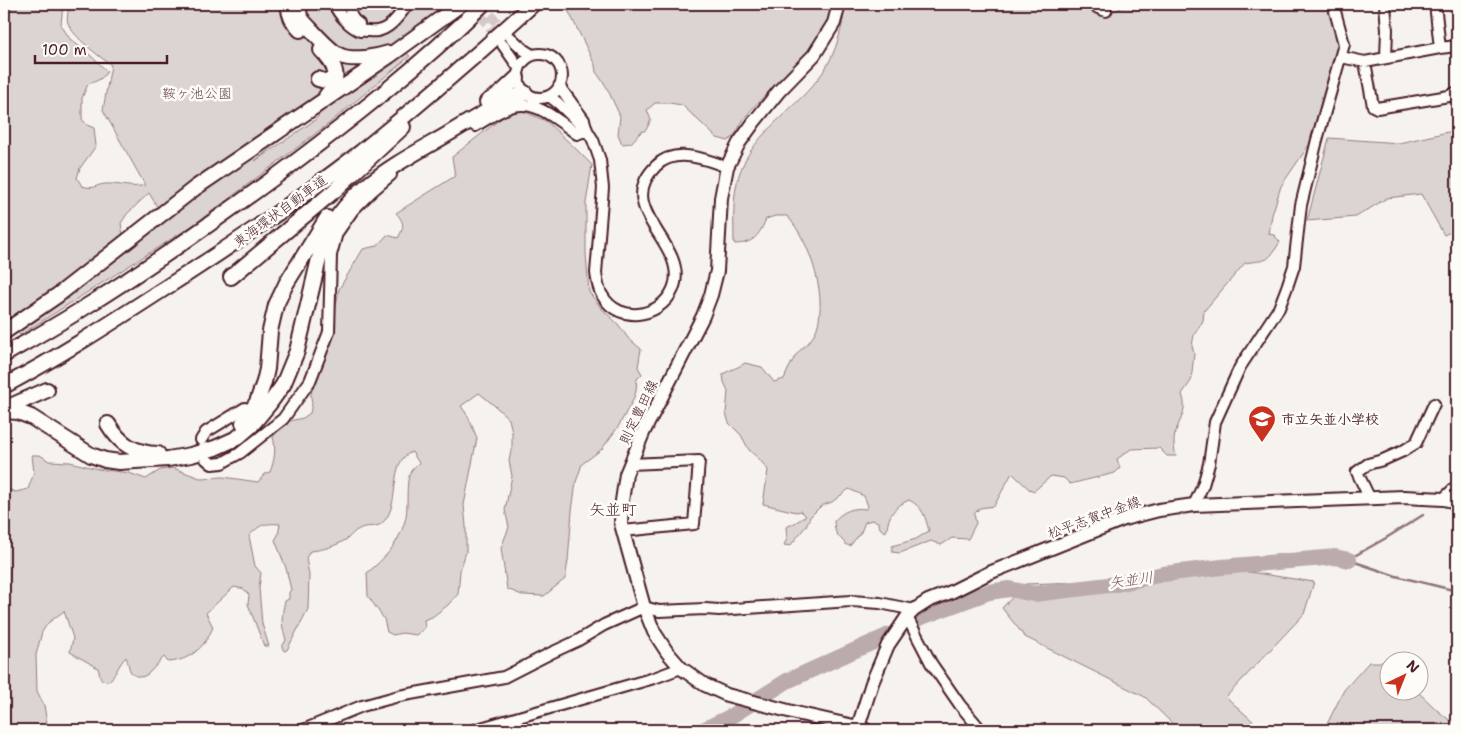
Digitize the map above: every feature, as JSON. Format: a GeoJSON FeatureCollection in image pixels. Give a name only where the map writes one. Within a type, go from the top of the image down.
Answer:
{"type":"FeatureCollection","features":[{"type":"Feature","properties":{"kind":"highway"},"geometry":{"type":"LineString","coordinates":[[289,4],[290,16],[294,23],[330,59],[335,67],[336,73],[329,93],[319,104]]}},
{"type":"Feature","properties":{"kind":"highway"},"geometry":{"type":"LineString","coordinates":[[300,4],[299,14],[303,21],[336,54],[342,57],[377,56],[394,51],[409,42]]}},
{"type":"Feature","properties":{"kind":"highway"},"geometry":{"type":"LineString","coordinates":[[4,332],[65,290],[195,188],[409,42],[461,4]]}},
{"type":"Feature","properties":{"kind":"highway"},"geometry":{"type":"LineString","coordinates":[[4,356],[82,310],[161,258],[247,197],[319,144],[419,64],[483,4]]}},
{"type":"Feature","properties":{"kind":"highway","name":"東海環状自動車道"},"geometry":{"type":"LineString","coordinates":[[4,386],[92,336],[235,243],[289,205],[360,152],[472,60],[533,4]]}},
{"type":"Feature","properties":{"kind":"highway"},"geometry":{"type":"LineString","coordinates":[[231,277],[334,191],[472,60]]}},
{"type":"Feature","properties":{"kind":"highway"},"geometry":{"type":"LineString","coordinates":[[318,79],[325,82],[330,81],[336,73]]}},
{"type":"Feature","properties":{"kind":"highway"},"geometry":{"type":"LineString","coordinates":[[108,424],[114,435],[124,444],[143,452],[155,454],[168,454],[213,444],[224,440],[234,432],[251,413],[261,392],[267,369],[273,317],[280,294],[334,208],[357,183],[377,167],[501,93],[518,73]]}},
{"type":"Feature","properties":{"kind":"highway"},"geometry":{"type":"LineString","coordinates":[[4,410],[18,412],[31,417],[91,455],[119,462],[168,459],[191,455],[215,448],[237,438],[251,426],[283,385],[300,343],[327,233],[348,202],[386,171],[500,104],[525,92]]}},
{"type":"Feature","properties":{"kind":"highway"},"geometry":{"type":"LineString","coordinates":[[4,410],[47,390]]}},
{"type":"Feature","properties":{"kind":"main road","name":"則定豊田線"},"geometry":{"type":"LineString","coordinates":[[839,4],[834,23],[814,55],[779,91],[754,122],[739,143],[728,167],[721,198],[717,271],[711,295],[703,316],[644,431],[626,474],[621,524],[644,607],[654,632],[667,652],[681,668],[705,685],[727,695],[862,728]]}},
{"type":"Feature","properties":{"kind":"main road","name":"松平志賀中金線"},"geometry":{"type":"LineString","coordinates":[[862,728],[872,684],[888,645],[910,613],[928,601],[989,573],[1124,519],[1159,510],[1194,505],[1404,497],[1443,499],[1457,502]]}},
{"type":"Feature","properties":{"kind":"street"},"geometry":{"type":"LineString","coordinates":[[334,4],[345,19],[355,29],[360,31],[384,29],[394,21],[408,4]]}},
{"type":"Feature","properties":{"kind":"street"},"geometry":{"type":"LineString","coordinates":[[350,4],[352,19],[365,30]]}},
{"type":"Feature","properties":{"kind":"street"},"geometry":{"type":"LineString","coordinates":[[1092,4],[1106,11]]}},
{"type":"Feature","properties":{"kind":"street"},"geometry":{"type":"LineString","coordinates":[[1194,505],[1203,486],[1209,464],[1215,422],[1240,368],[1279,308],[1294,266],[1300,205],[1344,41],[1333,4]]}},
{"type":"Feature","properties":{"kind":"street"},"geometry":{"type":"LineString","coordinates":[[1386,4],[1386,58]]}},
{"type":"Feature","properties":{"kind":"street"},"geometry":{"type":"LineString","coordinates":[[1435,4],[1440,48]]}},
{"type":"Feature","properties":{"kind":"street"},"geometry":{"type":"LineString","coordinates":[[518,73],[526,58],[532,55],[545,54],[556,61],[562,73],[562,80],[555,92],[549,96],[536,98],[521,88],[507,41],[532,55]]}},
{"type":"Feature","properties":{"kind":"street"},"geometry":{"type":"LineString","coordinates":[[1341,57],[1365,62],[1457,46]]}},
{"type":"Feature","properties":{"kind":"street"},"geometry":{"type":"LineString","coordinates":[[1365,62],[1373,106],[1377,108],[1449,96],[1457,92]]}},
{"type":"Feature","properties":{"kind":"street"},"geometry":{"type":"LineString","coordinates":[[559,86],[584,120],[600,160],[603,180],[596,258],[597,279],[602,296],[610,305],[621,312],[641,314],[660,307],[672,292],[676,276],[673,260],[652,225],[643,201],[642,190],[644,181],[650,171],[659,162],[681,156],[707,160],[728,167]]}},
{"type":"Feature","properties":{"kind":"street"},"geometry":{"type":"LineString","coordinates":[[549,96],[558,102],[587,130]]}},
{"type":"Feature","properties":{"kind":"street"},"geometry":{"type":"LineString","coordinates":[[206,459],[212,464],[222,464],[240,453],[283,419],[310,380],[329,332],[332,255],[337,233],[353,210],[371,192],[392,174],[512,106],[523,104],[532,106],[560,120],[577,134],[587,130]]}},
{"type":"Feature","properties":{"kind":"street"},"geometry":{"type":"LineString","coordinates":[[1370,499],[1358,472],[1368,464],[1403,451],[1416,442],[1434,404]]}},
{"type":"Feature","properties":{"kind":"street"},"geometry":{"type":"LineString","coordinates":[[201,440],[206,432],[245,408]]}},
{"type":"Feature","properties":{"kind":"street"},"geometry":{"type":"LineString","coordinates":[[623,531],[694,524],[699,461],[630,464]]}},
{"type":"Feature","properties":{"kind":"street"},"geometry":{"type":"LineString","coordinates":[[1443,499],[1457,486]]}},
{"type":"Feature","properties":{"kind":"street"},"geometry":{"type":"LineString","coordinates":[[303,730],[362,706],[430,690],[504,678],[604,625],[644,607],[660,612],[851,601],[880,602],[910,613],[936,670],[960,705],[981,730]]}},
{"type":"Feature","properties":{"kind":"street"},"geometry":{"type":"LineString","coordinates":[[474,730],[654,678],[681,668]]}},
{"type":"Feature","properties":{"kind":"green space","name":"鞍ヶ池公園"},"geometry":{"type":"Polygon","coordinates":[[[4,4],[63,4],[61,25],[70,39],[107,71],[104,76],[88,84],[82,98],[82,119],[87,125],[94,128],[96,146],[80,168],[77,178],[82,186],[90,188],[105,184],[145,185],[103,110],[111,65],[75,34],[67,21],[69,4],[449,4],[255,161],[315,120],[323,110],[406,53],[410,56],[327,125],[195,224],[20,335],[16,330],[165,220],[149,193],[127,214],[121,223],[123,236],[4,325],[4,4]]]}},
{"type":"Feature","properties":{"kind":"green space"},"geometry":{"type":"Polygon","coordinates":[[[565,4],[832,4],[820,36],[809,51],[757,103],[746,116],[734,136],[728,141],[717,138],[682,105],[655,103],[647,110],[651,120],[646,130],[641,132],[631,143],[622,144],[618,134],[620,116],[606,86],[596,72],[595,65],[565,4]]]}},
{"type":"Feature","properties":{"kind":"green space"},"geometry":{"type":"Polygon","coordinates":[[[846,4],[1088,4],[1106,15],[1121,8],[1123,4],[1328,4],[1339,41],[1309,145],[1281,186],[1272,215],[1269,234],[1274,235],[1280,242],[1266,259],[1245,263],[1204,311],[1203,321],[1194,335],[1191,381],[1182,394],[1184,402],[1183,414],[1174,437],[1176,456],[1167,456],[1159,448],[1131,449],[1117,459],[1120,468],[1115,473],[1070,484],[1064,478],[1051,476],[1034,491],[1029,489],[1012,473],[994,506],[980,508],[974,514],[976,523],[968,539],[952,538],[941,545],[931,541],[900,553],[892,552],[892,546],[916,539],[929,531],[925,516],[920,509],[909,500],[904,502],[893,512],[887,530],[884,532],[878,522],[872,520],[865,522],[861,532],[850,546],[846,545],[835,530],[834,521],[848,510],[866,509],[868,506],[864,496],[849,489],[832,502],[821,506],[810,517],[806,526],[790,546],[784,545],[787,539],[786,527],[806,516],[801,511],[796,512],[763,504],[768,470],[749,450],[741,435],[729,423],[726,413],[728,391],[723,374],[745,363],[762,367],[774,382],[784,379],[796,355],[814,335],[819,322],[819,290],[816,272],[810,256],[803,240],[787,216],[775,216],[766,219],[761,230],[751,241],[734,244],[735,192],[739,175],[746,159],[755,146],[765,133],[813,85],[828,64],[838,39],[846,4]]]}},
{"type":"Feature","properties":{"kind":"green space"},"geometry":{"type":"Polygon","coordinates":[[[523,111],[546,121],[592,165],[586,203],[586,254],[589,292],[628,338],[641,349],[638,367],[642,374],[637,379],[633,400],[618,427],[602,449],[582,464],[576,482],[565,579],[544,596],[522,595],[507,589],[501,548],[509,527],[505,510],[512,476],[509,461],[512,432],[509,419],[479,393],[461,406],[468,416],[477,438],[464,505],[466,552],[460,571],[458,594],[448,605],[432,617],[424,620],[425,628],[416,635],[402,633],[393,635],[387,632],[384,619],[368,596],[367,573],[389,552],[401,532],[407,511],[409,476],[419,463],[412,452],[404,457],[399,465],[391,507],[388,516],[381,524],[359,529],[347,539],[334,546],[310,551],[306,558],[309,575],[308,609],[287,650],[284,651],[282,647],[286,640],[282,616],[285,601],[289,599],[289,592],[291,590],[286,568],[275,540],[280,524],[266,524],[256,529],[249,536],[255,566],[261,573],[259,588],[262,624],[269,646],[264,646],[248,604],[249,595],[244,589],[234,587],[206,613],[213,627],[206,640],[196,651],[176,661],[168,662],[164,657],[148,674],[142,677],[132,673],[126,657],[109,681],[101,680],[98,668],[70,652],[73,638],[64,611],[48,623],[42,632],[36,655],[37,691],[44,705],[48,730],[4,730],[4,488],[16,492],[28,489],[34,473],[32,455],[40,455],[49,461],[70,462],[98,469],[129,473],[146,479],[160,470],[173,468],[200,478],[223,477],[258,482],[266,473],[270,472],[274,454],[273,437],[279,429],[289,421],[303,418],[310,413],[313,380],[331,332],[339,289],[363,249],[377,246],[387,235],[398,238],[403,225],[396,213],[455,176],[452,157],[504,116],[523,111]]]}},
{"type":"Feature","properties":{"kind":"green space"},"geometry":{"type":"Polygon","coordinates":[[[1457,130],[1457,229],[1444,235],[1421,194],[1387,198],[1356,217],[1307,221],[1329,138],[1399,143],[1457,130]]]}},
{"type":"Feature","properties":{"kind":"green space"},"geometry":{"type":"Polygon","coordinates":[[[1249,572],[1314,582],[1304,614],[1226,697],[1256,724],[1266,730],[1179,730],[1145,697],[1025,637],[1002,608],[1025,584],[1249,572]]]}},
{"type":"Feature","properties":{"kind":"green space"},"geometry":{"type":"Polygon","coordinates":[[[1369,662],[1378,662],[1378,702],[1428,702],[1457,726],[1457,730],[1324,730],[1344,690],[1369,662]]]}},
{"type":"Feature","properties":{"kind":"waterway"},"geometry":{"type":"LineString","coordinates":[[1349,559],[1423,515]]}},
{"type":"Feature","properties":{"kind":"waterway","name":"矢並川"},"geometry":{"type":"LineString","coordinates":[[919,618],[989,592],[1009,589],[1034,594],[1117,584],[1163,574],[1222,567],[1335,557],[1349,560]]}},
{"type":"Feature","properties":{"kind":"waterway"},"geometry":{"type":"LineString","coordinates":[[1349,560],[1396,576],[1457,591]]}},
{"type":"Feature","properties":{"kind":"waterway","name":"矢並川"},"geometry":{"type":"LineString","coordinates":[[703,730],[728,718],[787,681],[889,635]]}},
{"type":"Feature","properties":{"kind":"tunnel"},"geometry":{"type":"LineString","coordinates":[[471,4],[500,40]]}},
{"type":"Feature","properties":{"kind":"tunnel"},"geometry":{"type":"LineString","coordinates":[[480,4],[508,34]]}},
{"type":"Feature","properties":{"kind":"place","name":"市立矢並小学校"},"geometry":{"type":"Point","coordinates":[1262,443]}},
{"type":"Feature","properties":{"kind":"district","name":"矢並町"},"geometry":{"type":"Point","coordinates":[613,509]}}]}
